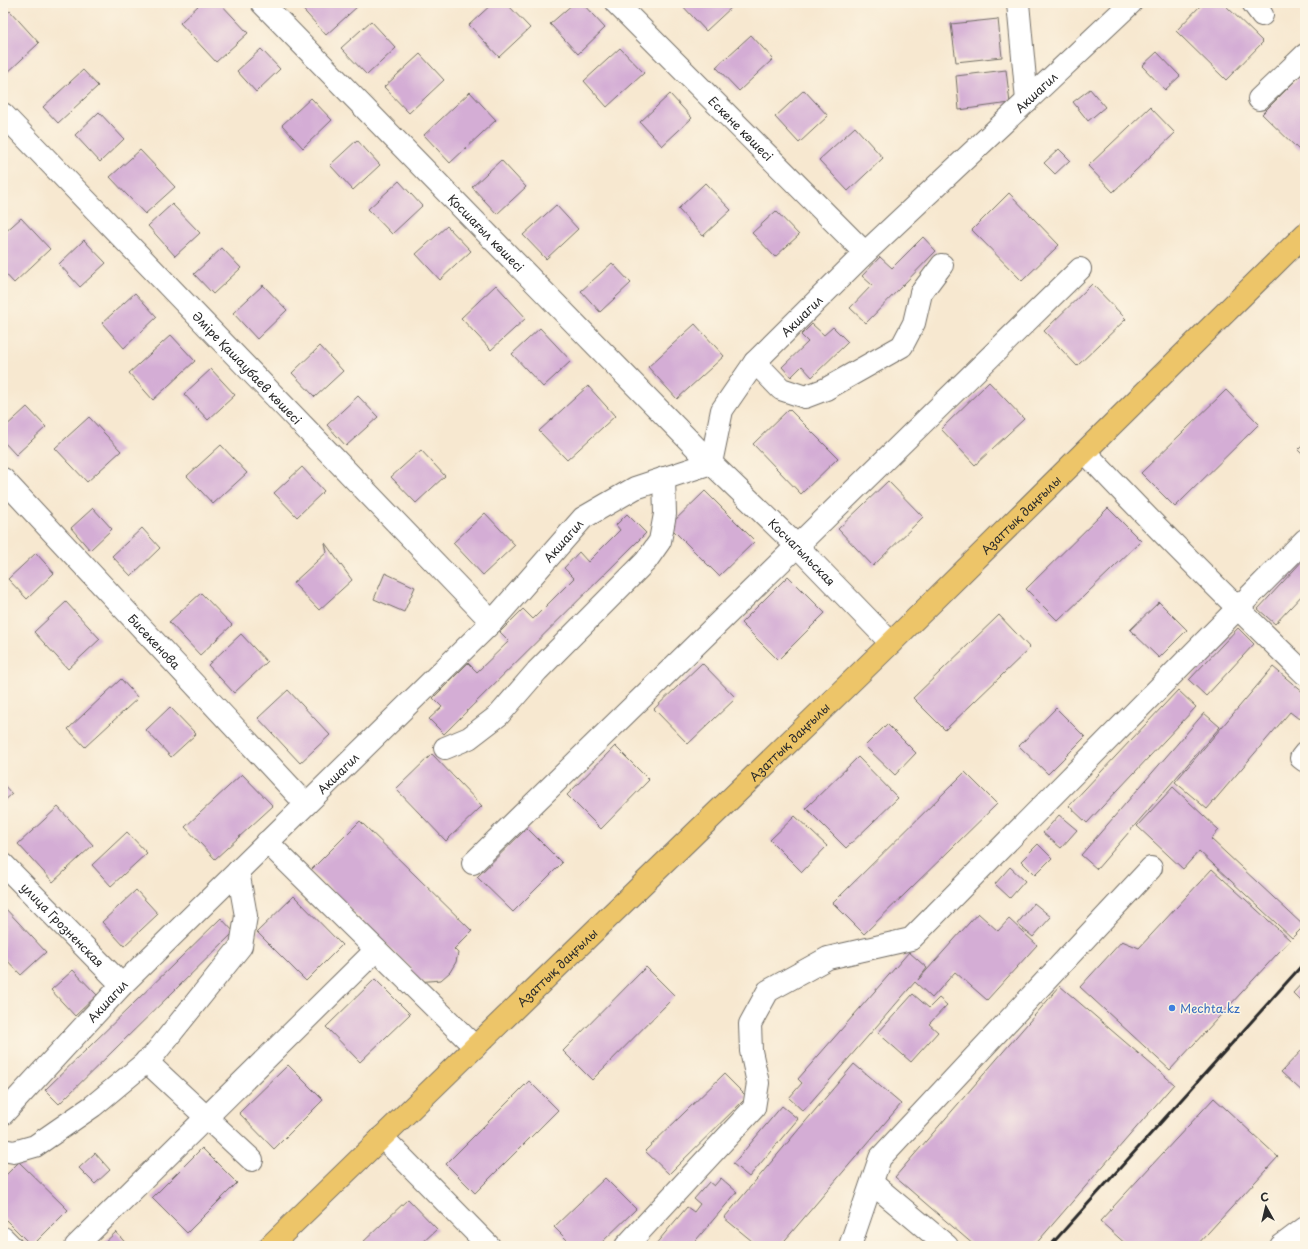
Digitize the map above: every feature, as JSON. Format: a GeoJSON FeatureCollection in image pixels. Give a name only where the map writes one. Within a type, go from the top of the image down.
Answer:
{"type":"FeatureCollection","features":[{"type":"Feature","properties":{"kind":"main road","name":"Азаттық даңғылы"},"geometry":{"type":"LineString","coordinates":[[270,1246],[891,643],[1305,234]]}},
{"type":"Feature","properties":{"kind":"street","name":"Қосшағыл көшесі"},"geometry":{"type":"LineString","coordinates":[[262,3],[711,463]]}},
{"type":"Feature","properties":{"kind":"street","name":"Ескене көшесі"},"geometry":{"type":"LineString","coordinates":[[616,3],[865,253]]}},
{"type":"Feature","properties":{"kind":"street"},"geometry":{"type":"LineString","coordinates":[[1018,3],[1027,101]]}},
{"type":"Feature","properties":{"kind":"street","name":"Акшагил"},"geometry":{"type":"LineString","coordinates":[[3,1114],[122,985],[492,622],[583,518],[636,488],[711,463],[722,410],[755,362],[865,253],[1131,3]]}},
{"type":"Feature","properties":{"kind":"street"},"geometry":{"type":"LineString","coordinates":[[1259,99],[1305,55]]}},
{"type":"Feature","properties":{"kind":"street","name":"Әміре Қашаубаев көшесі"},"geometry":{"type":"LineString","coordinates":[[3,114],[492,622]]}},
{"type":"Feature","properties":{"kind":"street"},"geometry":{"type":"LineString","coordinates":[[755,362],[781,389],[805,397],[826,390],[902,346],[914,323],[921,294],[942,265]]}},
{"type":"Feature","properties":{"kind":"street"},"geometry":{"type":"LineString","coordinates":[[473,863],[1080,269]]}},
{"type":"Feature","properties":{"kind":"street"},"geometry":{"type":"LineString","coordinates":[[1085,452],[1114,483],[1305,674]]}},
{"type":"Feature","properties":{"kind":"street","name":"Косчагыльская"},"geometry":{"type":"LineString","coordinates":[[711,463],[797,546],[891,643]]}},
{"type":"Feature","properties":{"kind":"street","name":"Бисекенова"},"geometry":{"type":"LineString","coordinates":[[3,478],[306,804]]}},
{"type":"Feature","properties":{"kind":"street"},"geometry":{"type":"LineString","coordinates":[[445,748],[469,738],[500,716],[537,671],[646,561],[660,541],[665,514],[664,478]]}},
{"type":"Feature","properties":{"kind":"street"},"geometry":{"type":"LineString","coordinates":[[626,1246],[754,1108],[758,1083],[751,1051],[750,1024],[768,991],[828,958],[911,939],[1305,540]]}},
{"type":"Feature","properties":{"kind":"street"},"geometry":{"type":"LineString","coordinates":[[1305,752],[1301,758],[1305,761]]}},
{"type":"Feature","properties":{"kind":"street"},"geometry":{"type":"LineString","coordinates":[[267,842],[475,1047]]}},
{"type":"Feature","properties":{"kind":"street","name":"улица Грозненская"},"geometry":{"type":"LineString","coordinates":[[3,864],[122,985]]}},
{"type":"Feature","properties":{"kind":"street"},"geometry":{"type":"LineString","coordinates":[[850,1246],[880,1158],[1151,868]]}},
{"type":"Feature","properties":{"kind":"street"},"geometry":{"type":"LineString","coordinates":[[3,1150],[14,1152],[35,1146],[93,1106],[152,1056],[242,946],[246,916],[238,871]]}},
{"type":"Feature","properties":{"kind":"street"},"geometry":{"type":"LineString","coordinates":[[76,1246],[376,950]]}},
{"type":"Feature","properties":{"kind":"street"},"geometry":{"type":"LineString","coordinates":[[146,1061],[252,1160]]}},
{"type":"Feature","properties":{"kind":"street"},"geometry":{"type":"LineString","coordinates":[[382,1137],[489,1246]]}},
{"type":"Feature","properties":{"kind":"street"},"geometry":{"type":"LineString","coordinates":[[872,1183],[947,1246]]}},
{"type":"Feature","properties":{"kind":"street"},"geometry":{"type":"LineString","coordinates":[[1281,1246],[1305,1228]]}},
{"type":"Feature","properties":{"kind":"street"},"geometry":{"type":"LineString","coordinates":[[3,1238],[11,1246]]}},
{"type":"Feature","properties":{"kind":"building"},"geometry":{"type":"Polygon","coordinates":[[[201,3],[220,3],[248,33],[216,62],[180,23],[201,3]]]}},
{"type":"Feature","properties":{"kind":"building"},"geometry":{"type":"Polygon","coordinates":[[[355,3],[358,6],[326,35],[298,4],[355,3]]]}},
{"type":"Feature","properties":{"kind":"building"},"geometry":{"type":"Polygon","coordinates":[[[493,3],[506,3],[530,28],[499,57],[469,25],[493,3]]]}},
{"type":"Feature","properties":{"kind":"building"},"geometry":{"type":"Polygon","coordinates":[[[574,3],[582,3],[605,28],[578,54],[550,24],[574,3]]]}},
{"type":"Feature","properties":{"kind":"building"},"geometry":{"type":"Polygon","coordinates":[[[680,3],[730,3],[733,6],[706,31],[680,3]]]}},
{"type":"Feature","properties":{"kind":"building"},"geometry":{"type":"Polygon","coordinates":[[[1203,3],[1223,3],[1263,42],[1226,80],[1176,31],[1203,3]]]}},
{"type":"Feature","properties":{"kind":"building"},"geometry":{"type":"Polygon","coordinates":[[[10,11],[39,43],[5,75],[3,72],[3,17],[10,11]]]}},
{"type":"Feature","properties":{"kind":"building"},"geometry":{"type":"Polygon","coordinates":[[[998,19],[1002,57],[956,62],[951,24],[998,19]]]}},
{"type":"Feature","properties":{"kind":"building"},"geometry":{"type":"Polygon","coordinates":[[[371,21],[396,48],[367,75],[341,48],[371,21]]]}},
{"type":"Feature","properties":{"kind":"building"},"geometry":{"type":"Polygon","coordinates":[[[751,35],[773,59],[739,91],[716,67],[751,35]]]}},
{"type":"Feature","properties":{"kind":"building"},"geometry":{"type":"Polygon","coordinates":[[[620,48],[644,73],[607,107],[584,81],[620,48]]]}},
{"type":"Feature","properties":{"kind":"building"},"geometry":{"type":"Polygon","coordinates":[[[261,49],[280,69],[256,92],[237,71],[261,49]]]}},
{"type":"Feature","properties":{"kind":"building"},"geometry":{"type":"Polygon","coordinates":[[[1157,52],[1180,76],[1165,90],[1142,66],[1157,52]]]}},
{"type":"Feature","properties":{"kind":"building"},"geometry":{"type":"Polygon","coordinates":[[[420,54],[444,80],[409,113],[384,87],[420,54]]]}},
{"type":"Feature","properties":{"kind":"building"},"geometry":{"type":"Polygon","coordinates":[[[83,70],[98,86],[58,123],[43,107],[83,70]]]}},
{"type":"Feature","properties":{"kind":"building"},"geometry":{"type":"Polygon","coordinates":[[[1006,70],[1010,103],[959,110],[956,76],[1006,70]]]}},
{"type":"Feature","properties":{"kind":"building"},"geometry":{"type":"Polygon","coordinates":[[[1305,71],[1305,143],[1299,150],[1262,114],[1305,71]]]}},
{"type":"Feature","properties":{"kind":"building"},"geometry":{"type":"Polygon","coordinates":[[[1090,89],[1105,107],[1088,121],[1073,102],[1090,89]]]}},
{"type":"Feature","properties":{"kind":"building"},"geometry":{"type":"Polygon","coordinates":[[[804,90],[828,116],[799,143],[775,117],[804,90]]]}},
{"type":"Feature","properties":{"kind":"building"},"geometry":{"type":"Polygon","coordinates":[[[470,92],[496,120],[450,163],[424,135],[470,92]]]}},
{"type":"Feature","properties":{"kind":"building"},"geometry":{"type":"Polygon","coordinates":[[[670,94],[692,118],[662,146],[640,122],[670,94]]]}},
{"type":"Feature","properties":{"kind":"building"},"geometry":{"type":"Polygon","coordinates":[[[311,98],[332,120],[303,148],[282,125],[311,98]]]}},
{"type":"Feature","properties":{"kind":"building"},"geometry":{"type":"Polygon","coordinates":[[[1150,107],[1175,133],[1113,192],[1088,166],[1150,107]]]}},
{"type":"Feature","properties":{"kind":"building"},"geometry":{"type":"Polygon","coordinates":[[[99,112],[124,139],[100,162],[75,135],[99,112]]]}},
{"type":"Feature","properties":{"kind":"building"},"geometry":{"type":"Polygon","coordinates":[[[855,127],[883,158],[848,191],[819,160],[855,127]]]}},
{"type":"Feature","properties":{"kind":"building"},"geometry":{"type":"Polygon","coordinates":[[[357,140],[380,165],[353,190],[330,165],[357,140]]]}},
{"type":"Feature","properties":{"kind":"building"},"geometry":{"type":"Polygon","coordinates":[[[1059,149],[1070,160],[1055,174],[1044,163],[1059,149]]]}},
{"type":"Feature","properties":{"kind":"building"},"geometry":{"type":"Polygon","coordinates":[[[140,150],[175,187],[145,214],[110,177],[140,150]]]}},
{"type":"Feature","properties":{"kind":"building"},"geometry":{"type":"Polygon","coordinates":[[[501,160],[526,187],[497,214],[472,187],[501,160]]]}},
{"type":"Feature","properties":{"kind":"building"},"geometry":{"type":"Polygon","coordinates":[[[399,181],[422,206],[392,234],[368,209],[399,181]]]}},
{"type":"Feature","properties":{"kind":"building"},"geometry":{"type":"Polygon","coordinates":[[[705,183],[731,210],[703,236],[678,209],[705,183]]]}},
{"type":"Feature","properties":{"kind":"building"},"geometry":{"type":"Polygon","coordinates":[[[1009,193],[1059,245],[1022,281],[972,230],[1009,193]]]}},
{"type":"Feature","properties":{"kind":"building"},"geometry":{"type":"Polygon","coordinates":[[[172,204],[200,233],[175,256],[148,226],[172,204]]]}},
{"type":"Feature","properties":{"kind":"building"},"geometry":{"type":"Polygon","coordinates":[[[556,205],[578,229],[546,259],[523,235],[556,205]]]}},
{"type":"Feature","properties":{"kind":"building"},"geometry":{"type":"Polygon","coordinates":[[[776,211],[799,235],[775,257],[752,233],[776,211]]]}},
{"type":"Feature","properties":{"kind":"building"},"geometry":{"type":"Polygon","coordinates":[[[21,218],[50,249],[14,283],[3,271],[3,234],[21,218]]]}},
{"type":"Feature","properties":{"kind":"building"},"geometry":{"type":"Polygon","coordinates":[[[447,226],[471,251],[440,280],[416,254],[447,226]]]}},
{"type":"Feature","properties":{"kind":"building"},"geometry":{"type":"Polygon","coordinates":[[[923,237],[936,251],[866,323],[850,308],[872,285],[862,276],[880,257],[892,268],[923,237]]]}},
{"type":"Feature","properties":{"kind":"building"},"geometry":{"type":"Polygon","coordinates":[[[84,240],[106,263],[80,287],[59,264],[84,240]]]}},
{"type":"Feature","properties":{"kind":"building"},"geometry":{"type":"Polygon","coordinates":[[[222,248],[241,268],[213,294],[194,274],[222,248]]]}},
{"type":"Feature","properties":{"kind":"building"},"geometry":{"type":"Polygon","coordinates":[[[612,263],[631,283],[600,312],[581,291],[612,263]]]}},
{"type":"Feature","properties":{"kind":"building"},"geometry":{"type":"Polygon","coordinates":[[[1092,284],[1126,319],[1077,366],[1044,331],[1092,284]]]}},
{"type":"Feature","properties":{"kind":"building"},"geometry":{"type":"Polygon","coordinates":[[[263,285],[287,310],[257,339],[233,313],[263,285]]]}},
{"type":"Feature","properties":{"kind":"building"},"geometry":{"type":"Polygon","coordinates":[[[496,285],[526,318],[491,350],[461,318],[496,285]]]}},
{"type":"Feature","properties":{"kind":"building"},"geometry":{"type":"Polygon","coordinates":[[[135,293],[157,317],[124,348],[102,323],[135,293]]]}},
{"type":"Feature","properties":{"kind":"building"},"geometry":{"type":"Polygon","coordinates":[[[695,324],[724,356],[677,399],[648,367],[695,324]]]}},
{"type":"Feature","properties":{"kind":"building"},"geometry":{"type":"Polygon","coordinates":[[[812,324],[824,335],[833,327],[848,342],[812,377],[802,366],[791,377],[782,367],[808,342],[801,335],[812,324]]]}},
{"type":"Feature","properties":{"kind":"building"},"geometry":{"type":"Polygon","coordinates":[[[540,328],[571,361],[543,387],[512,354],[540,328]]]}},
{"type":"Feature","properties":{"kind":"building"},"geometry":{"type":"Polygon","coordinates":[[[171,335],[195,361],[153,400],[129,373],[171,335]]]}},
{"type":"Feature","properties":{"kind":"building"},"geometry":{"type":"Polygon","coordinates":[[[320,346],[343,371],[315,397],[292,373],[320,346]]]}},
{"type":"Feature","properties":{"kind":"building"},"geometry":{"type":"Polygon","coordinates":[[[211,369],[235,395],[208,420],[184,394],[211,369]]]}},
{"type":"Feature","properties":{"kind":"building"},"geometry":{"type":"Polygon","coordinates":[[[989,382],[1024,419],[975,465],[941,429],[989,382]]]}},
{"type":"Feature","properties":{"kind":"building"},"geometry":{"type":"Polygon","coordinates":[[[588,386],[615,416],[567,460],[539,431],[588,386]]]}},
{"type":"Feature","properties":{"kind":"building"},"geometry":{"type":"Polygon","coordinates":[[[1226,390],[1259,424],[1175,507],[1141,473],[1226,390]]]}},
{"type":"Feature","properties":{"kind":"building"},"geometry":{"type":"Polygon","coordinates":[[[358,396],[378,417],[346,446],[327,425],[358,396]]]}},
{"type":"Feature","properties":{"kind":"building"},"geometry":{"type":"Polygon","coordinates":[[[27,407],[46,427],[16,455],[3,441],[3,429],[27,407]]]}},
{"type":"Feature","properties":{"kind":"building"},"geometry":{"type":"Polygon","coordinates":[[[789,409],[838,458],[801,494],[753,444],[789,409]]]}},
{"type":"Feature","properties":{"kind":"building"},"geometry":{"type":"Polygon","coordinates":[[[89,417],[121,451],[87,482],[55,448],[89,417]]]}},
{"type":"Feature","properties":{"kind":"building"},"geometry":{"type":"Polygon","coordinates":[[[1305,443],[1305,457],[1298,450],[1305,443]]]}},
{"type":"Feature","properties":{"kind":"building"},"geometry":{"type":"Polygon","coordinates":[[[221,445],[247,473],[213,504],[187,476],[221,445]]]}},
{"type":"Feature","properties":{"kind":"building"},"geometry":{"type":"Polygon","coordinates":[[[421,450],[445,476],[416,503],[391,477],[421,450]]]}},
{"type":"Feature","properties":{"kind":"building"},"geometry":{"type":"Polygon","coordinates":[[[302,467],[324,491],[297,517],[274,493],[302,467]]]}},
{"type":"Feature","properties":{"kind":"building"},"geometry":{"type":"Polygon","coordinates":[[[888,481],[923,517],[873,566],[838,529],[888,481]]]}},
{"type":"Feature","properties":{"kind":"building"},"geometry":{"type":"Polygon","coordinates":[[[705,491],[755,541],[719,576],[669,526],[705,491]]]}},
{"type":"Feature","properties":{"kind":"building"},"geometry":{"type":"Polygon","coordinates":[[[93,508],[112,529],[90,550],[71,528],[93,508]]]}},
{"type":"Feature","properties":{"kind":"building"},"geometry":{"type":"Polygon","coordinates":[[[1108,508],[1141,541],[1058,621],[1026,589],[1108,508]]]}},
{"type":"Feature","properties":{"kind":"building"},"geometry":{"type":"Polygon","coordinates":[[[485,513],[515,545],[483,575],[453,543],[485,513]]]}},
{"type":"Feature","properties":{"kind":"building"},"geometry":{"type":"Polygon","coordinates":[[[627,514],[646,533],[444,734],[429,719],[442,707],[433,698],[468,663],[477,672],[509,641],[500,632],[523,609],[533,619],[574,578],[564,568],[579,552],[588,562],[620,530],[616,525],[627,514]]]}},
{"type":"Feature","properties":{"kind":"building"},"geometry":{"type":"Polygon","coordinates":[[[142,528],[160,548],[131,576],[112,556],[142,528]]]}},
{"type":"Feature","properties":{"kind":"building"},"geometry":{"type":"Polygon","coordinates":[[[325,543],[352,580],[319,610],[293,583],[327,552],[325,543]]]}},
{"type":"Feature","properties":{"kind":"building"},"geometry":{"type":"Polygon","coordinates":[[[36,553],[54,573],[27,599],[8,579],[36,553]]]}},
{"type":"Feature","properties":{"kind":"building"},"geometry":{"type":"Polygon","coordinates":[[[1305,558],[1305,592],[1275,624],[1258,609],[1305,558]]]}},
{"type":"Feature","properties":{"kind":"building"},"geometry":{"type":"Polygon","coordinates":[[[385,573],[415,587],[404,612],[374,599],[385,573]]]}},
{"type":"Feature","properties":{"kind":"building"},"geometry":{"type":"Polygon","coordinates":[[[788,576],[825,613],[778,660],[741,623],[788,576]]]}},
{"type":"Feature","properties":{"kind":"building"},"geometry":{"type":"Polygon","coordinates":[[[201,593],[232,625],[200,655],[169,622],[201,593]]]}},
{"type":"Feature","properties":{"kind":"building"},"geometry":{"type":"Polygon","coordinates":[[[66,602],[100,639],[68,669],[34,632],[66,602]]]}},
{"type":"Feature","properties":{"kind":"building"},"geometry":{"type":"Polygon","coordinates":[[[1159,602],[1187,630],[1159,658],[1130,630],[1159,602]]]}},
{"type":"Feature","properties":{"kind":"building"},"geometry":{"type":"Polygon","coordinates":[[[999,615],[1030,648],[945,730],[913,698],[999,615]]]}},
{"type":"Feature","properties":{"kind":"building"},"geometry":{"type":"Polygon","coordinates":[[[1238,628],[1254,644],[1206,696],[1189,680],[1238,628]]]}},
{"type":"Feature","properties":{"kind":"building"},"geometry":{"type":"Polygon","coordinates":[[[241,634],[267,662],[234,693],[208,665],[241,634]]]}},
{"type":"Feature","properties":{"kind":"building"},"geometry":{"type":"Polygon","coordinates":[[[702,663],[736,698],[688,744],[654,709],[702,663]]]}},
{"type":"Feature","properties":{"kind":"building"},"geometry":{"type":"Polygon","coordinates":[[[1273,667],[1305,694],[1305,712],[1299,719],[1290,712],[1207,809],[1175,782],[1273,667]]]}},
{"type":"Feature","properties":{"kind":"building"},"geometry":{"type":"Polygon","coordinates":[[[121,679],[138,698],[85,747],[68,729],[121,679]]]}},
{"type":"Feature","properties":{"kind":"building"},"geometry":{"type":"Polygon","coordinates":[[[288,690],[330,735],[300,763],[258,718],[288,690]]]}},
{"type":"Feature","properties":{"kind":"building"},"geometry":{"type":"Polygon","coordinates":[[[1178,690],[1196,707],[1087,823],[1069,806],[1178,690]]]}},
{"type":"Feature","properties":{"kind":"building"},"geometry":{"type":"Polygon","coordinates":[[[170,707],[196,734],[171,757],[146,730],[170,707]]]}},
{"type":"Feature","properties":{"kind":"building"},"geometry":{"type":"Polygon","coordinates":[[[1056,708],[1085,737],[1048,774],[1019,746],[1056,708]]]}},
{"type":"Feature","properties":{"kind":"building"},"geometry":{"type":"Polygon","coordinates":[[[1204,713],[1220,727],[1097,869],[1081,855],[1204,713]]]}},
{"type":"Feature","properties":{"kind":"building"},"geometry":{"type":"Polygon","coordinates":[[[887,724],[916,753],[895,775],[865,746],[887,724]]]}},
{"type":"Feature","properties":{"kind":"building"},"geometry":{"type":"Polygon","coordinates":[[[615,746],[649,780],[601,829],[567,795],[615,746]]]}},
{"type":"Feature","properties":{"kind":"building"},"geometry":{"type":"Polygon","coordinates":[[[432,754],[482,806],[446,841],[396,789],[432,754]]]}},
{"type":"Feature","properties":{"kind":"building"},"geometry":{"type":"Polygon","coordinates":[[[858,757],[898,798],[846,848],[806,808],[858,757]]]}},
{"type":"Feature","properties":{"kind":"building"},"geometry":{"type":"Polygon","coordinates":[[[965,772],[997,804],[864,934],[833,903],[965,772]]]}},
{"type":"Feature","properties":{"kind":"building"},"geometry":{"type":"Polygon","coordinates":[[[242,774],[273,806],[215,859],[185,827],[242,774]]]}},
{"type":"Feature","properties":{"kind":"building"},"geometry":{"type":"Polygon","coordinates":[[[3,784],[12,794],[3,802],[3,784]]]}},
{"type":"Feature","properties":{"kind":"building"},"geometry":{"type":"Polygon","coordinates":[[[1173,787],[1219,830],[1211,839],[1304,926],[1292,938],[1199,851],[1183,869],[1137,826],[1173,787]]]}},
{"type":"Feature","properties":{"kind":"building"},"geometry":{"type":"Polygon","coordinates":[[[58,807],[93,845],[53,882],[18,844],[58,807]]]}},
{"type":"Feature","properties":{"kind":"building"},"geometry":{"type":"Polygon","coordinates":[[[1059,815],[1077,830],[1061,848],[1043,833],[1059,815]]]}},
{"type":"Feature","properties":{"kind":"building"},"geometry":{"type":"Polygon","coordinates":[[[795,816],[827,846],[802,872],[770,840],[795,816]]]}},
{"type":"Feature","properties":{"kind":"building"},"geometry":{"type":"Polygon","coordinates":[[[360,821],[472,931],[454,949],[458,953],[456,962],[450,972],[441,980],[416,982],[408,974],[412,969],[311,870],[360,821]]]}},
{"type":"Feature","properties":{"kind":"building"},"geometry":{"type":"Polygon","coordinates":[[[527,828],[562,863],[513,912],[477,877],[527,828]]]}},
{"type":"Feature","properties":{"kind":"building"},"geometry":{"type":"Polygon","coordinates":[[[127,832],[147,853],[111,886],[92,865],[127,832]]]}},
{"type":"Feature","properties":{"kind":"building"},"geometry":{"type":"Polygon","coordinates":[[[1038,844],[1052,858],[1035,875],[1021,861],[1038,844]]]}},
{"type":"Feature","properties":{"kind":"building"},"geometry":{"type":"Polygon","coordinates":[[[1010,867],[1025,881],[1010,898],[995,884],[1010,867]]]}},
{"type":"Feature","properties":{"kind":"building"},"geometry":{"type":"Polygon","coordinates":[[[1212,869],[1290,940],[1170,1070],[1080,987],[1122,941],[1139,948],[1212,869]]]}},
{"type":"Feature","properties":{"kind":"building"},"geometry":{"type":"Polygon","coordinates":[[[136,890],[158,914],[124,946],[102,922],[136,890]]]}},
{"type":"Feature","properties":{"kind":"building"},"geometry":{"type":"Polygon","coordinates":[[[294,896],[342,945],[306,981],[257,932],[294,896]]]}},
{"type":"Feature","properties":{"kind":"building"},"geometry":{"type":"Polygon","coordinates":[[[1034,903],[1051,917],[1033,937],[1017,924],[1034,903]]]}},
{"type":"Feature","properties":{"kind":"building"},"geometry":{"type":"Polygon","coordinates":[[[4,907],[46,952],[21,975],[3,956],[4,907]]]}},
{"type":"Feature","properties":{"kind":"building"},"geometry":{"type":"Polygon","coordinates":[[[978,913],[998,931],[1009,919],[1037,945],[987,1000],[955,972],[932,998],[915,982],[803,1111],[789,1098],[802,1083],[798,1079],[909,952],[927,968],[918,980],[978,913]]]}},
{"type":"Feature","properties":{"kind":"building"},"geometry":{"type":"Polygon","coordinates":[[[221,918],[234,932],[59,1104],[45,1090],[221,918]]]}},
{"type":"Feature","properties":{"kind":"building"},"geometry":{"type":"Polygon","coordinates":[[[646,967],[675,996],[592,1080],[563,1051],[646,967]]]}},
{"type":"Feature","properties":{"kind":"building"},"geometry":{"type":"Polygon","coordinates":[[[73,970],[97,995],[75,1016],[51,990],[73,970]]]}},
{"type":"Feature","properties":{"kind":"building"},"geometry":{"type":"Polygon","coordinates":[[[375,979],[410,1014],[360,1062],[326,1027],[375,979]]]}},
{"type":"Feature","properties":{"kind":"building"},"geometry":{"type":"Polygon","coordinates":[[[1305,980],[1305,1005],[1293,993],[1305,980]]]}},
{"type":"Feature","properties":{"kind":"building"},"geometry":{"type":"Polygon","coordinates":[[[1060,986],[1174,1084],[1034,1246],[975,1246],[895,1177],[1060,986]]]}},
{"type":"Feature","properties":{"kind":"building"},"geometry":{"type":"Polygon","coordinates":[[[913,994],[929,1008],[939,998],[947,1005],[929,1024],[938,1032],[911,1062],[878,1033],[913,994]]]}},
{"type":"Feature","properties":{"kind":"building"},"geometry":{"type":"Polygon","coordinates":[[[1305,1047],[1305,1094],[1281,1072],[1305,1047]]]}},
{"type":"Feature","properties":{"kind":"building"},"geometry":{"type":"Polygon","coordinates":[[[854,1064],[901,1104],[780,1246],[758,1246],[724,1218],[854,1064]]]}},
{"type":"Feature","properties":{"kind":"building"},"geometry":{"type":"Polygon","coordinates":[[[288,1065],[323,1100],[274,1149],[239,1113],[288,1065]]]}},
{"type":"Feature","properties":{"kind":"building"},"geometry":{"type":"Polygon","coordinates":[[[724,1074],[747,1097],[669,1174],[645,1151],[724,1074]]]}},
{"type":"Feature","properties":{"kind":"building"},"geometry":{"type":"Polygon","coordinates":[[[529,1081],[558,1110],[475,1193],[446,1164],[529,1081]]]}},
{"type":"Feature","properties":{"kind":"building"},"geometry":{"type":"Polygon","coordinates":[[[1214,1098],[1278,1157],[1196,1246],[1128,1246],[1100,1221],[1214,1098]]]}},
{"type":"Feature","properties":{"kind":"building"},"geometry":{"type":"Polygon","coordinates":[[[782,1106],[798,1119],[749,1177],[733,1164],[782,1106]]]}},
{"type":"Feature","properties":{"kind":"building"},"geometry":{"type":"Polygon","coordinates":[[[202,1148],[237,1183],[187,1233],[152,1198],[202,1148]]]}},
{"type":"Feature","properties":{"kind":"building"},"geometry":{"type":"Polygon","coordinates":[[[95,1153],[110,1170],[95,1184],[79,1168],[95,1153]]]}},
{"type":"Feature","properties":{"kind":"building"},"geometry":{"type":"Polygon","coordinates":[[[19,1162],[68,1210],[32,1246],[3,1217],[3,1178],[19,1162]]]}},
{"type":"Feature","properties":{"kind":"building"},"geometry":{"type":"Polygon","coordinates":[[[605,1178],[636,1209],[598,1246],[573,1246],[554,1227],[605,1178]]]}},
{"type":"Feature","properties":{"kind":"building"},"geometry":{"type":"Polygon","coordinates":[[[721,1178],[737,1192],[691,1246],[654,1246],[687,1207],[694,1212],[700,1204],[694,1199],[709,1182],[714,1186],[721,1178]]]}},
{"type":"Feature","properties":{"kind":"building"},"geometry":{"type":"Polygon","coordinates":[[[408,1199],[437,1229],[419,1246],[359,1246],[408,1199]]]}},
{"type":"Feature","properties":{"kind":"building"},"geometry":{"type":"Polygon","coordinates":[[[116,1232],[128,1246],[101,1246],[116,1232]]]}},
{"type":"Feature","properties":{"kind":"railway"},"geometry":{"type":"LineString","coordinates":[[1050,1246],[1305,962]]}},
{"type":"Feature","properties":{"kind":"place","name":"Mechta.kz"},"geometry":{"type":"Point","coordinates":[1172,1008]}}]}
